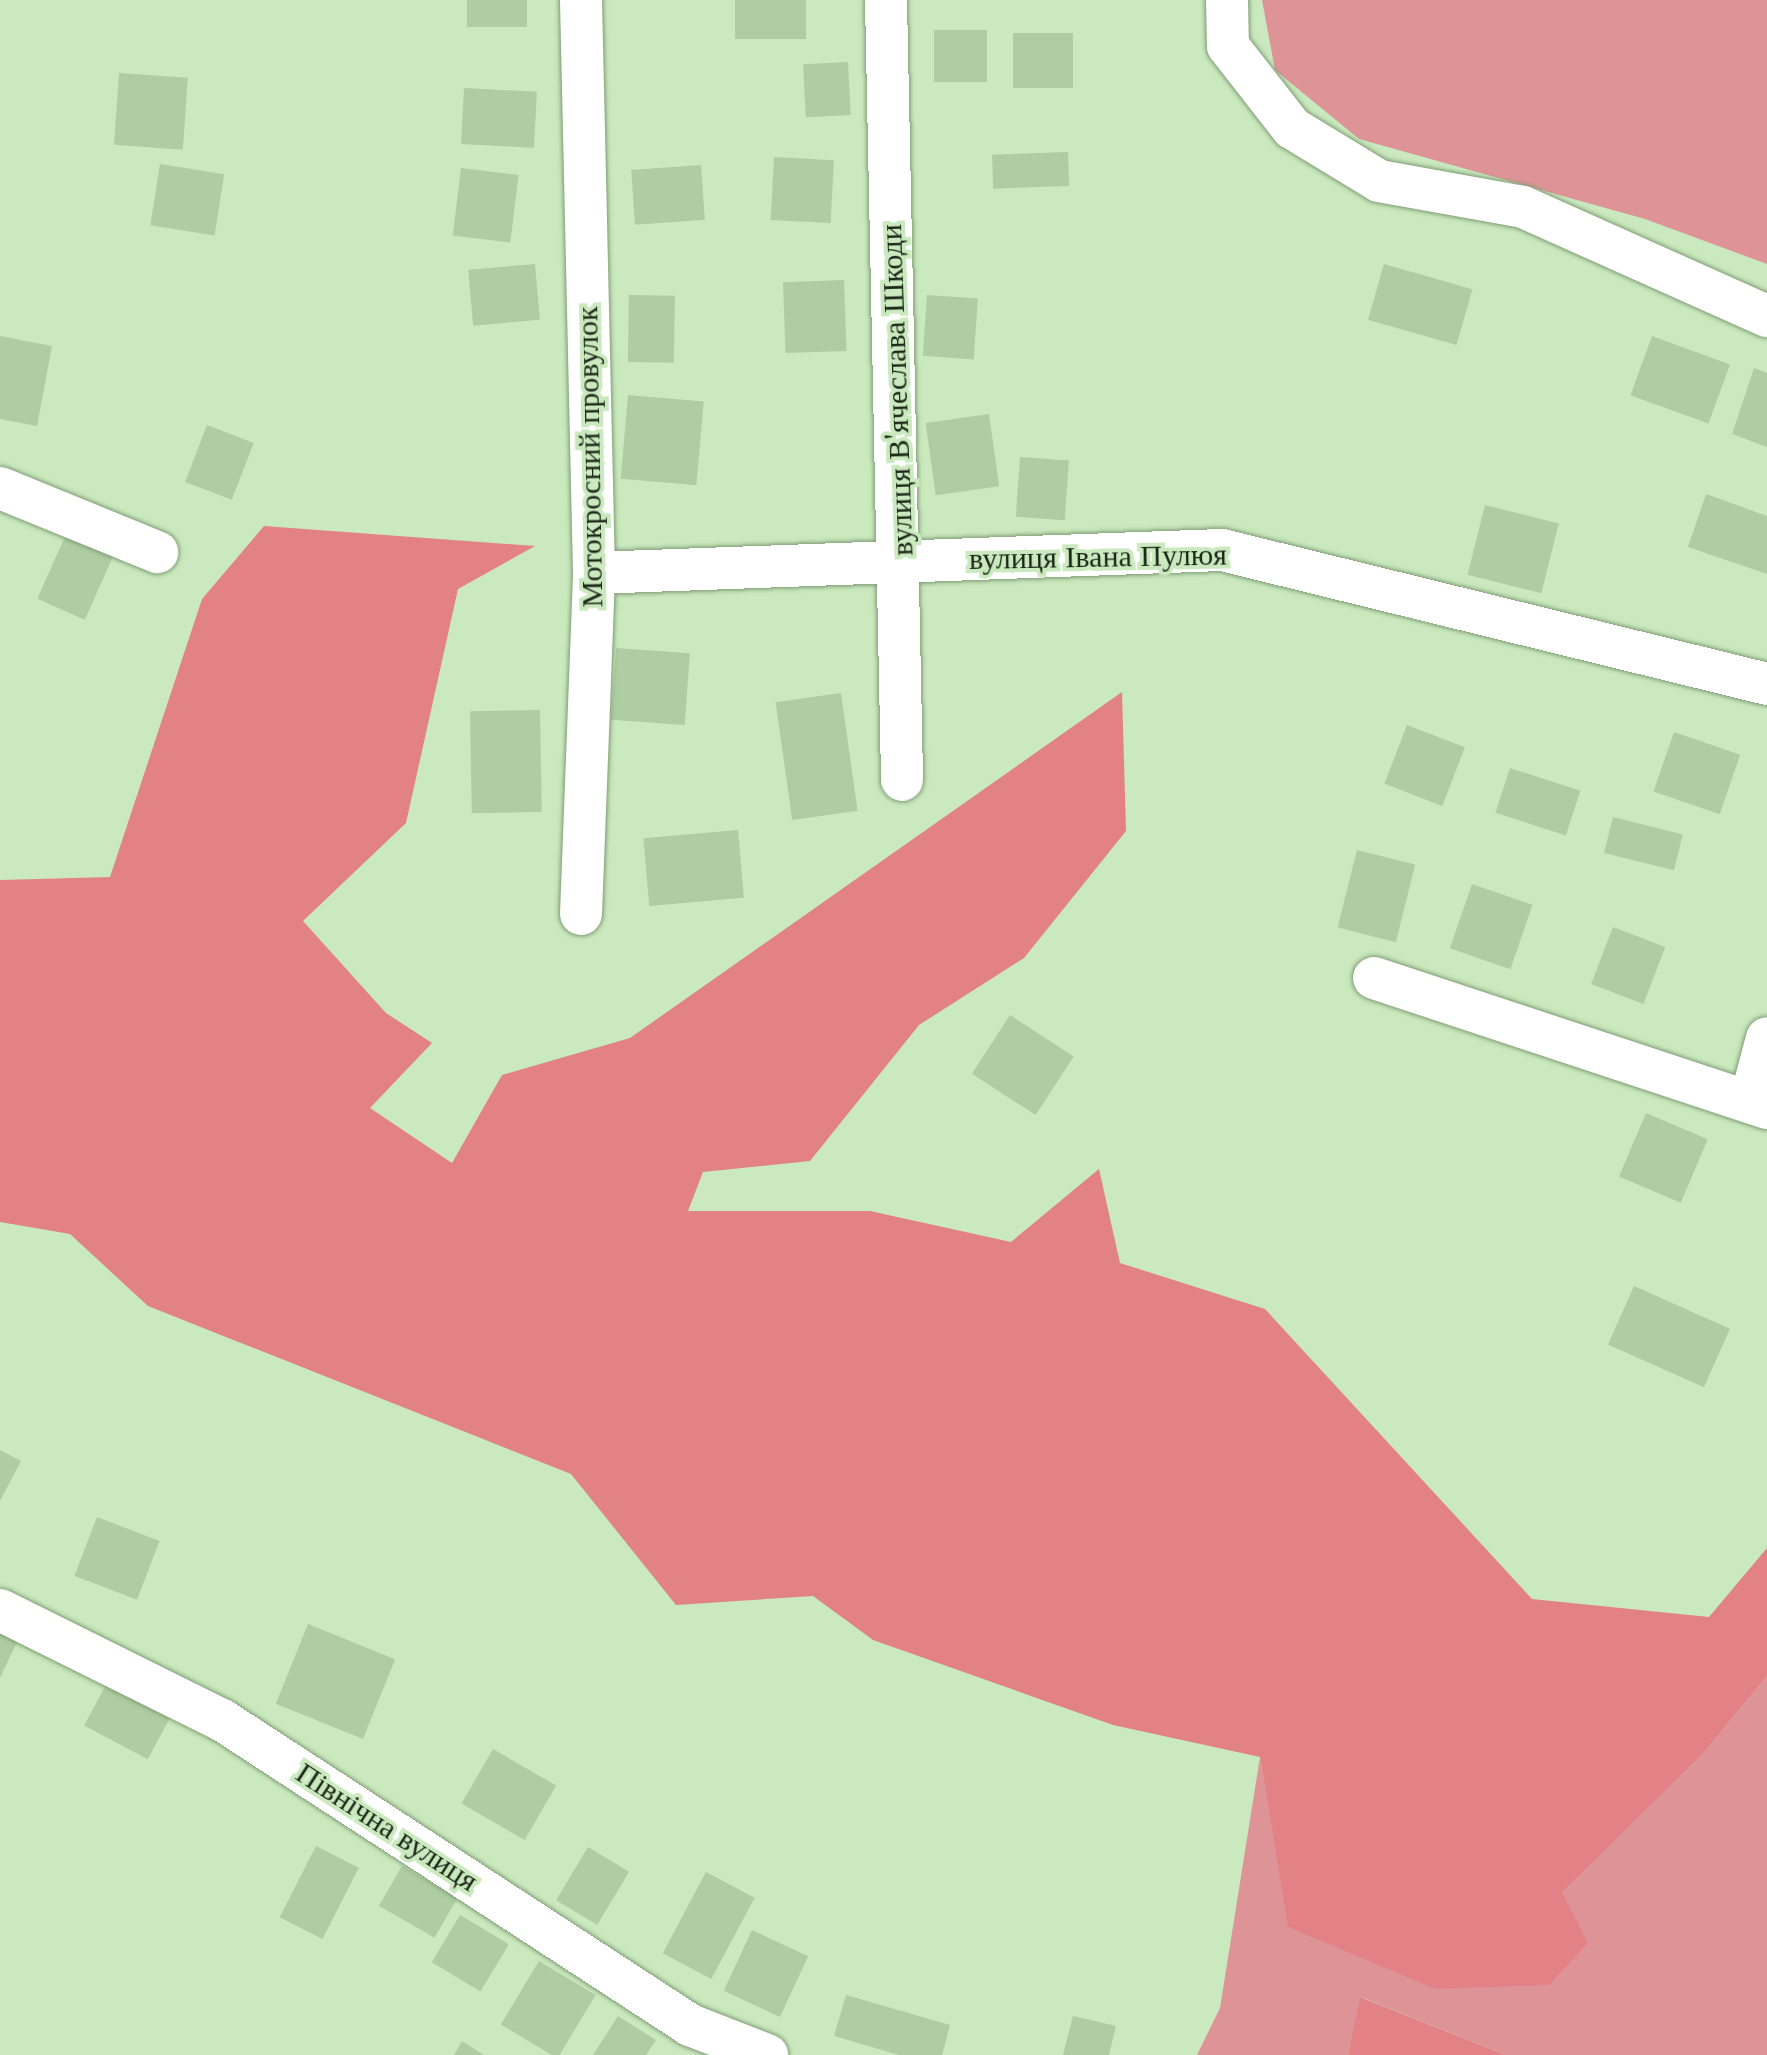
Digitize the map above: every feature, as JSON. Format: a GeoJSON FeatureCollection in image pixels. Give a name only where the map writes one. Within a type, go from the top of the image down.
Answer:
{"type":"FeatureCollection","features":[{"type":"Feature","properties":{"kind":"street","name":"Мотокросний провулок"},"geometry":{"type":"LineString","coordinates":[[580,914],[594,573],[581,0]]}},
{"type":"Feature","properties":{"kind":"street","name":"вулиця В'ячеслава Шкоди"},"geometry":{"type":"LineString","coordinates":[[886,0],[902,562],[902,780]]}},
{"type":"Feature","properties":{"kind":"street"},"geometry":{"type":"LineString","coordinates":[[1227,0],[1228,46],[1292,128],[1378,181],[1522,206],[1767,316]]}},
{"type":"Feature","properties":{"kind":"street"},"geometry":{"type":"LineString","coordinates":[[0,488],[157,552]]}},
{"type":"Feature","properties":{"kind":"street","name":"вулиця Івана Пулюя"},"geometry":{"type":"LineString","coordinates":[[594,573],[1222,550],[1767,684]]}},
{"type":"Feature","properties":{"kind":"street"},"geometry":{"type":"LineString","coordinates":[[1374,978],[1758,1105],[1767,1038]]}},
{"type":"Feature","properties":{"kind":"street","name":"Північна вулиця"},"geometry":{"type":"LineString","coordinates":[[0,1610],[222,1720],[690,2025],[767,2055]]}},
{"type":"Feature","properties":{"kind":"shaded area"},"geometry":{"type":"Polygon","coordinates":[[[1262,0],[1767,0],[1767,264],[1645,219],[1359,139],[1275,70],[1262,0]]]}},
{"type":"Feature","properties":{"kind":"shaded area"},"geometry":{"type":"Polygon","coordinates":[[[264,526],[535,546],[458,589],[406,823],[303,921],[386,1013],[432,1043],[370,1108],[452,1163],[502,1075],[630,1038],[1122,692],[1126,831],[1024,958],[919,1025],[810,1161],[703,1172],[688,1211],[870,1211],[1011,1242],[1099,1169],[1120,1263],[1265,1309],[1532,1599],[1709,1617],[1767,1548],[1767,1676],[1702,1755],[1562,1893],[1588,1943],[1549,1985],[1435,1989],[1288,1927],[1260,1757],[1113,1725],[873,1640],[813,1596],[676,1605],[571,1474],[148,1306],[70,1234],[0,1222],[0,880],[110,877],[202,599],[264,526]]]}},
{"type":"Feature","properties":{"kind":"shaded area"},"geometry":{"type":"Polygon","coordinates":[[[1767,1676],[1767,2055],[1506,2055],[1361,1997],[1348,2055],[1197,2055],[1220,2008],[1260,1757],[1289,1928],[1561,1894],[1702,1755],[1767,1676]]]}},
{"type":"Feature","properties":{"kind":"shaded area"},"geometry":{"type":"Polygon","coordinates":[[[1360,1997],[1506,2055],[1348,2055],[1360,1997]]]}},
{"type":"Feature","properties":{"kind":"building"},"geometry":{"type":"Polygon","coordinates":[[[467,0],[527,0],[527,27],[467,27],[467,0]]]}},
{"type":"Feature","properties":{"kind":"building"},"geometry":{"type":"Polygon","coordinates":[[[735,0],[806,0],[806,39],[735,39],[735,0]]]}},
{"type":"Feature","properties":{"kind":"building"},"geometry":{"type":"Polygon","coordinates":[[[934,30],[987,30],[987,82],[934,82],[934,30]]]}},
{"type":"Feature","properties":{"kind":"building"},"geometry":{"type":"Polygon","coordinates":[[[1013,33],[1073,33],[1073,88],[1013,88],[1013,33]]]}},
{"type":"Feature","properties":{"kind":"building"},"geometry":{"type":"Polygon","coordinates":[[[848,62],[851,115],[806,117],[803,64],[848,62]]]}},
{"type":"Feature","properties":{"kind":"building"},"geometry":{"type":"Polygon","coordinates":[[[119,73],[188,78],[183,150],[114,145],[119,73]]]}},
{"type":"Feature","properties":{"kind":"building"},"geometry":{"type":"Polygon","coordinates":[[[464,88],[537,92],[534,148],[461,144],[464,88]]]}},
{"type":"Feature","properties":{"kind":"building"},"geometry":{"type":"Polygon","coordinates":[[[1068,152],[1069,186],[993,189],[992,155],[1068,152]]]}},
{"type":"Feature","properties":{"kind":"building"},"geometry":{"type":"Polygon","coordinates":[[[774,157],[834,160],[831,223],[771,220],[774,157]]]}},
{"type":"Feature","properties":{"kind":"building"},"geometry":{"type":"Polygon","coordinates":[[[160,164],[224,174],[215,235],[150,225],[160,164]]]}},
{"type":"Feature","properties":{"kind":"building"},"geometry":{"type":"Polygon","coordinates":[[[701,165],[705,220],[635,225],[631,170],[701,165]]]}},
{"type":"Feature","properties":{"kind":"building"},"geometry":{"type":"Polygon","coordinates":[[[461,168],[519,175],[510,243],[453,235],[461,168]]]}},
{"type":"Feature","properties":{"kind":"building"},"geometry":{"type":"Polygon","coordinates":[[[535,264],[540,320],[473,326],[468,270],[535,264]]]}},
{"type":"Feature","properties":{"kind":"building"},"geometry":{"type":"Polygon","coordinates":[[[1384,264],[1472,289],[1456,345],[1368,320],[1384,264]]]}},
{"type":"Feature","properties":{"kind":"building"},"geometry":{"type":"Polygon","coordinates":[[[844,280],[846,351],[786,353],[783,282],[844,280]]]}},
{"type":"Feature","properties":{"kind":"building"},"geometry":{"type":"Polygon","coordinates":[[[629,295],[675,296],[674,363],[628,362],[629,295]]]}},
{"type":"Feature","properties":{"kind":"building"},"geometry":{"type":"Polygon","coordinates":[[[927,295],[978,299],[974,359],[923,356],[927,295]]]}},
{"type":"Feature","properties":{"kind":"building"},"geometry":{"type":"Polygon","coordinates":[[[0,336],[52,346],[37,426],[0,419],[0,336]]]}},
{"type":"Feature","properties":{"kind":"building"},"geometry":{"type":"Polygon","coordinates":[[[1652,336],[1730,364],[1708,424],[1630,395],[1652,336]]]}},
{"type":"Feature","properties":{"kind":"building"},"geometry":{"type":"Polygon","coordinates":[[[1754,368],[1767,373],[1767,447],[1732,434],[1754,368]]]}},
{"type":"Feature","properties":{"kind":"building"},"geometry":{"type":"Polygon","coordinates":[[[628,395],[704,402],[696,485],[621,479],[628,395]]]}},
{"type":"Feature","properties":{"kind":"building"},"geometry":{"type":"Polygon","coordinates":[[[989,414],[999,486],[936,495],[926,423],[989,414]]]}},
{"type":"Feature","properties":{"kind":"building"},"geometry":{"type":"Polygon","coordinates":[[[207,425],[254,443],[232,500],[185,482],[207,425]]]}},
{"type":"Feature","properties":{"kind":"building"},"geometry":{"type":"Polygon","coordinates":[[[1020,457],[1069,460],[1065,520],[1016,517],[1020,457]]]}},
{"type":"Feature","properties":{"kind":"building"},"geometry":{"type":"Polygon","coordinates":[[[1706,494],[1767,516],[1767,574],[1688,547],[1706,494]]]}},
{"type":"Feature","properties":{"kind":"building"},"geometry":{"type":"Polygon","coordinates":[[[1485,505],[1559,523],[1541,593],[1468,575],[1485,505]]]}},
{"type":"Feature","properties":{"kind":"building"},"geometry":{"type":"Polygon","coordinates":[[[67,532],[115,553],[85,620],[37,599],[67,532]]]}},
{"type":"Feature","properties":{"kind":"building"},"geometry":{"type":"Polygon","coordinates":[[[616,648],[690,653],[685,725],[611,720],[616,648]]]}},
{"type":"Feature","properties":{"kind":"building"},"geometry":{"type":"Polygon","coordinates":[[[841,693],[858,811],[792,820],[776,702],[841,693]]]}},
{"type":"Feature","properties":{"kind":"building"},"geometry":{"type":"Polygon","coordinates":[[[540,710],[542,812],[472,813],[470,711],[540,710]]]}},
{"type":"Feature","properties":{"kind":"building"},"geometry":{"type":"Polygon","coordinates":[[[1407,725],[1465,747],[1442,806],[1384,784],[1407,725]]]}},
{"type":"Feature","properties":{"kind":"building"},"geometry":{"type":"Polygon","coordinates":[[[1674,732],[1740,755],[1720,814],[1653,792],[1674,732]]]}},
{"type":"Feature","properties":{"kind":"building"},"geometry":{"type":"Polygon","coordinates":[[[1510,768],[1580,791],[1566,836],[1495,813],[1510,768]]]}},
{"type":"Feature","properties":{"kind":"building"},"geometry":{"type":"Polygon","coordinates":[[[1613,817],[1683,834],[1674,870],[1604,853],[1613,817]]]}},
{"type":"Feature","properties":{"kind":"building"},"geometry":{"type":"Polygon","coordinates":[[[738,830],[744,898],[649,906],[643,838],[738,830]]]}},
{"type":"Feature","properties":{"kind":"building"},"geometry":{"type":"Polygon","coordinates":[[[1357,850],[1415,865],[1396,942],[1338,928],[1357,850]]]}},
{"type":"Feature","properties":{"kind":"building"},"geometry":{"type":"Polygon","coordinates":[[[1472,884],[1533,905],[1510,969],[1450,948],[1472,884]]]}},
{"type":"Feature","properties":{"kind":"building"},"geometry":{"type":"Polygon","coordinates":[[[1613,927],[1665,947],[1643,1004],[1591,984],[1613,927]]]}},
{"type":"Feature","properties":{"kind":"building"},"geometry":{"type":"Polygon","coordinates":[[[1010,1015],[1074,1056],[1036,1115],[972,1074],[1010,1015]]]}},
{"type":"Feature","properties":{"kind":"building"},"geometry":{"type":"Polygon","coordinates":[[[1646,1113],[1708,1139],[1681,1203],[1619,1177],[1646,1113]]]}},
{"type":"Feature","properties":{"kind":"building"},"geometry":{"type":"Polygon","coordinates":[[[1634,1286],[1730,1329],[1704,1387],[1608,1344],[1634,1286]]]}},
{"type":"Feature","properties":{"kind":"building"},"geometry":{"type":"Polygon","coordinates":[[[0,1450],[21,1461],[0,1501],[0,1450]]]}},
{"type":"Feature","properties":{"kind":"building"},"geometry":{"type":"Polygon","coordinates":[[[97,1517],[160,1541],[137,1600],[74,1576],[97,1517]]]}},
{"type":"Feature","properties":{"kind":"building"},"geometry":{"type":"Polygon","coordinates":[[[308,1624],[395,1659],[363,1739],[276,1704],[308,1624]]]}},
{"type":"Feature","properties":{"kind":"building"},"geometry":{"type":"Polygon","coordinates":[[[0,1632],[18,1640],[0,1678],[0,1632]]]}},
{"type":"Feature","properties":{"kind":"building"},"geometry":{"type":"Polygon","coordinates":[[[110,1677],[174,1711],[148,1759],[84,1726],[110,1677]]]}},
{"type":"Feature","properties":{"kind":"building"},"geometry":{"type":"Polygon","coordinates":[[[493,1749],[556,1786],[525,1840],[462,1804],[493,1749]]]}},
{"type":"Feature","properties":{"kind":"building"},"geometry":{"type":"Polygon","coordinates":[[[316,1846],[359,1868],[322,1939],[280,1917],[316,1846]]]}},
{"type":"Feature","properties":{"kind":"building"},"geometry":{"type":"Polygon","coordinates":[[[588,1847],[629,1872],[597,1925],[556,1900],[588,1847]]]}},
{"type":"Feature","properties":{"kind":"building"},"geometry":{"type":"Polygon","coordinates":[[[402,1866],[457,1898],[434,1938],[379,1906],[402,1866]]]}},
{"type":"Feature","properties":{"kind":"building"},"geometry":{"type":"Polygon","coordinates":[[[706,1872],[755,1898],[711,1979],[663,1953],[706,1872]]]}},
{"type":"Feature","properties":{"kind":"building"},"geometry":{"type":"Polygon","coordinates":[[[460,1915],[509,1944],[481,1992],[432,1962],[460,1915]]]}},
{"type":"Feature","properties":{"kind":"building"},"geometry":{"type":"Polygon","coordinates":[[[752,1930],[808,1956],[780,2017],[724,1991],[752,1930]]]}},
{"type":"Feature","properties":{"kind":"building"},"geometry":{"type":"Polygon","coordinates":[[[539,1961],[596,1995],[560,2055],[552,2055],[501,2024],[539,1961]]]}},
{"type":"Feature","properties":{"kind":"building"},"geometry":{"type":"Polygon","coordinates":[[[846,1995],[950,2025],[942,2055],[899,2055],[834,2036],[846,1995]]]}},
{"type":"Feature","properties":{"kind":"building"},"geometry":{"type":"Polygon","coordinates":[[[618,2016],[656,2040],[646,2055],[593,2055],[618,2016]]]}},
{"type":"Feature","properties":{"kind":"building"},"geometry":{"type":"Polygon","coordinates":[[[1073,2016],[1116,2026],[1109,2055],[1063,2055],[1073,2016]]]}},
{"type":"Feature","properties":{"kind":"building"},"geometry":{"type":"Polygon","coordinates":[[[462,2041],[484,2055],[454,2055],[462,2041]]]}}]}
